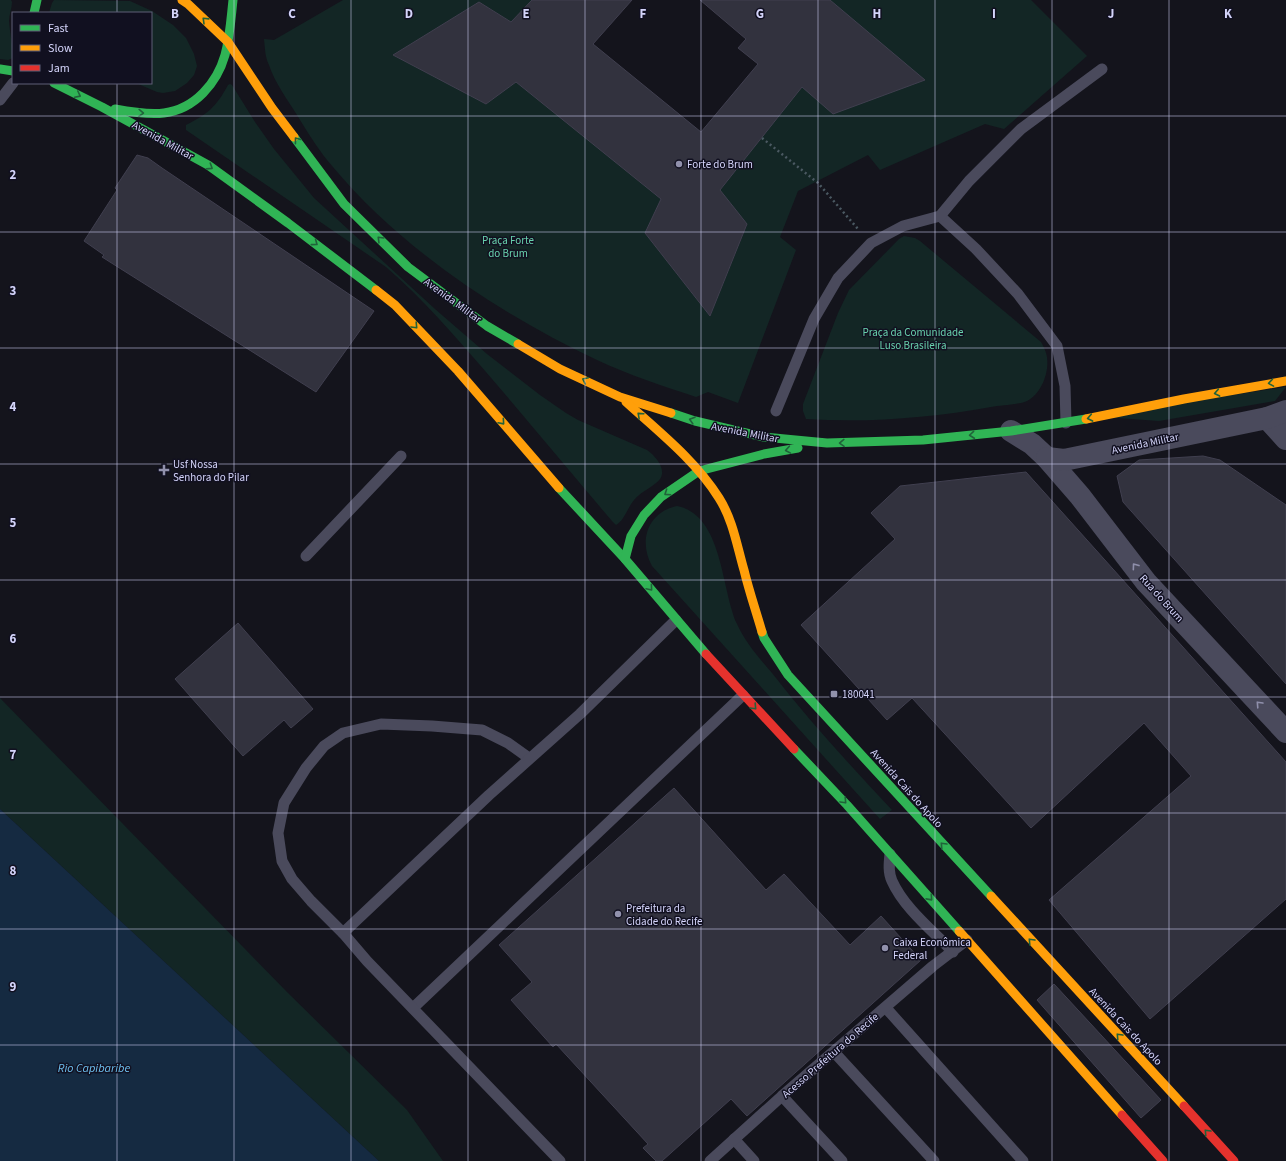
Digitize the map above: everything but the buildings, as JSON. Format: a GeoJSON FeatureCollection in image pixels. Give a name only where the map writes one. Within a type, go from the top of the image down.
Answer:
{"type":"FeatureCollection","features":[{"type":"Feature","properties":{"kind":"main road"},"geometry":{"type":"LineString","coordinates":[[34,12],[37,0]]}},
{"type":"Feature","properties":{"kind":"main road","name":"Avenida Militar"},"geometry":{"type":"LineString","coordinates":[[182,0],[228,42],[272,108],[344,204],[408,267],[488,326],[560,369],[620,397],[695,421],[764,437],[827,443],[923,440],[1011,431],[1066,423],[1198,396],[1286,381]]}},
{"type":"Feature","properties":{"kind":"main road"},"geometry":{"type":"LineString","coordinates":[[102,107],[137,113],[169,113],[195,101],[210,87],[223,61],[228,42],[233,0]]}},
{"type":"Feature","properties":{"kind":"main road"},"geometry":{"type":"LineString","coordinates":[[0,69],[12,71]]}},
{"type":"Feature","properties":{"kind":"main road","name":"Avenida Militar"},"geometry":{"type":"LineString","coordinates":[[56,84],[102,107],[208,165],[288,223],[395,305],[458,372],[560,489],[625,559]]}},
{"type":"Feature","properties":{"kind":"main road","name":"Avenida Cais do Apolo"},"geometry":{"type":"LineString","coordinates":[[620,397],[679,450],[699,471],[720,499],[731,522],[748,587],[764,638],[788,675],[1234,1161]]}},
{"type":"Feature","properties":{"kind":"main road","name":"Avenida Militar"},"geometry":{"type":"LineString","coordinates":[[625,559],[631,536],[644,515],[661,496],[699,471],[764,454],[827,443]]}},
{"type":"Feature","properties":{"kind":"main road"},"geometry":{"type":"LineString","coordinates":[[625,559],[676,620],[847,805],[1163,1161]]}},
{"type":"Feature","properties":{"kind":"street"},"geometry":{"type":"LineString","coordinates":[[1276,415],[1286,439]]}},
{"type":"Feature","properties":{"kind":"street","name":"Avenida Militar"},"geometry":{"type":"LineString","coordinates":[[1047,458],[1064,460],[1276,415]]}},
{"type":"Feature","properties":{"kind":"street"},"geometry":{"type":"LineString","coordinates":[[1011,431],[1032,444],[1047,458]]}},
{"type":"Feature","properties":{"kind":"street","name":"Rua do Brum"},"geometry":{"type":"LineString","coordinates":[[1047,458],[1080,496],[1146,582],[1286,732]]}},
{"type":"Feature","properties":{"kind":"lane"},"geometry":{"type":"LineString","coordinates":[[776,411],[814,319],[838,278],[871,243],[903,226],[940,216],[969,181],[1021,130],[1102,69]]}},
{"type":"Feature","properties":{"kind":"lane"},"geometry":{"type":"LineString","coordinates":[[0,100],[12,84]]}},
{"type":"Feature","properties":{"kind":"lane"},"geometry":{"type":"LineString","coordinates":[[940,216],[976,249],[1018,294],[1057,346],[1065,386],[1066,423]]}},
{"type":"Feature","properties":{"kind":"lane"},"geometry":{"type":"LineString","coordinates":[[306,556],[401,456]]}},
{"type":"Feature","properties":{"kind":"lane"},"geometry":{"type":"LineString","coordinates":[[343,933],[529,758],[580,714],[676,620]]}},
{"type":"Feature","properties":{"kind":"lane"},"geometry":{"type":"LineString","coordinates":[[413,1008],[743,694]]}},
{"type":"Feature","properties":{"kind":"lane"},"geometry":{"type":"LineString","coordinates":[[529,758],[508,743],[482,730],[381,724],[343,734],[324,746],[306,768],[284,803],[278,833],[282,861],[292,879],[367,961],[560,1161]]}},
{"type":"Feature","properties":{"kind":"lane"},"geometry":{"type":"LineString","coordinates":[[890,853],[888,867],[891,880],[905,902],[953,952]]}},
{"type":"Feature","properties":{"kind":"lane","name":"Acesso Prefeitura do Recife"},"geometry":{"type":"LineString","coordinates":[[710,1161],[782,1096],[967,940]]}},
{"type":"Feature","properties":{"kind":"lane"},"geometry":{"type":"LineString","coordinates":[[886,1008],[1023,1161]]}},
{"type":"Feature","properties":{"kind":"lane"},"geometry":{"type":"LineString","coordinates":[[834,1052],[934,1161]]}},
{"type":"Feature","properties":{"kind":"lane"},"geometry":{"type":"LineString","coordinates":[[782,1096],[842,1161]]}},
{"type":"Feature","properties":{"kind":"lane"},"geometry":{"type":"LineString","coordinates":[[734,1139],[754,1161]]}},
{"type":"Feature","properties":{"kind":"path"},"geometry":{"type":"LineString","coordinates":[[762,138],[818,183],[871,243]]}},
{"type":"Feature","properties":{"kind":"green space"},"geometry":{"type":"Polygon","coordinates":[[[0,0],[11,0],[9,21],[12,42],[12,58],[8,60],[0,59],[0,0]]]}},
{"type":"Feature","properties":{"kind":"green space"},"geometry":{"type":"Polygon","coordinates":[[[54,0],[130,1],[152,11],[173,25],[186,38],[194,54],[197,66],[194,75],[187,83],[175,91],[163,93],[138,84],[152,84],[152,12],[49,12],[54,0]]]}},
{"type":"Feature","properties":{"kind":"green space","name":"Praça Forte do Brum"},"geometry":{"type":"Polygon","coordinates":[[[343,0],[532,0],[511,22],[479,2],[393,55],[486,104],[516,82],[661,199],[645,233],[710,316],[747,225],[720,190],[802,87],[830,0],[1031,0],[1087,56],[1004,129],[985,124],[880,170],[868,155],[798,191],[780,237],[796,250],[738,403],[708,392],[696,397],[634,375],[597,360],[526,323],[490,301],[421,252],[389,225],[360,197],[323,155],[274,78],[265,52],[264,39],[274,40],[343,0]]]}},
{"type":"Feature","properties":{"kind":"green space"},"geometry":{"type":"Polygon","coordinates":[[[230,84],[274,149],[314,198],[435,309],[487,354],[566,413],[578,420],[647,450],[655,457],[662,470],[660,479],[634,500],[619,523],[616,525],[612,521],[462,345],[400,279],[386,267],[186,130],[186,125],[211,109],[230,84]]]}},
{"type":"Feature","properties":{"kind":"green space","name":"Praça da Comunidade Luso Brasileira"},"geometry":{"type":"Polygon","coordinates":[[[904,236],[915,238],[920,241],[1041,342],[1046,353],[1047,366],[1041,387],[1032,398],[1027,401],[968,411],[899,419],[806,419],[803,411],[803,404],[838,313],[849,290],[899,239],[904,236]]]}},
{"type":"Feature","properties":{"kind":"green space"},"geometry":{"type":"Polygon","coordinates":[[[1286,387],[1275,401],[1159,421],[1090,416],[1286,387]]]}},
{"type":"Feature","properties":{"kind":"green space"},"geometry":{"type":"Polygon","coordinates":[[[677,506],[692,512],[704,523],[712,538],[732,609],[737,624],[744,637],[757,656],[815,726],[892,810],[880,819],[652,566],[646,547],[648,529],[659,514],[667,509],[677,506]]]}},
{"type":"Feature","properties":{"kind":"green space"},"geometry":{"type":"Polygon","coordinates":[[[0,698],[287,992],[407,1110],[443,1161],[379,1161],[0,809],[0,698]]]}},
{"type":"Feature","properties":{"kind":"water","name":"Rio Capibaribe"},"geometry":{"type":"Polygon","coordinates":[[[0,809],[379,1161],[0,1161],[0,809]]]}},
{"type":"Feature","properties":{"kind":"traffic: fast"},"geometry":{"type":"LineString","coordinates":[[34,12],[37,0]]}},
{"type":"Feature","properties":{"kind":"traffic: fast"},"geometry":{"type":"LineString","coordinates":[[115,109],[133,112],[164,113],[175,111],[185,106],[203,93],[216,75],[225,55],[233,0]]}},
{"type":"Feature","properties":{"kind":"traffic: fast"},"geometry":{"type":"LineString","coordinates":[[0,69],[12,71]]}},
{"type":"Feature","properties":{"kind":"traffic: fast"},"geometry":{"type":"LineString","coordinates":[[56,84],[102,107],[208,165],[288,223],[376,290]]}},
{"type":"Feature","properties":{"kind":"traffic: fast"},"geometry":{"type":"LineString","coordinates":[[294,137],[344,204],[408,267],[487,326],[518,344]]}},
{"type":"Feature","properties":{"kind":"traffic: fast"},"geometry":{"type":"LineString","coordinates":[[671,413],[695,421],[764,437],[827,443],[923,440],[1011,431],[1086,419]]}},
{"type":"Feature","properties":{"kind":"traffic: fast"},"geometry":{"type":"LineString","coordinates":[[625,559],[631,536],[644,515],[661,497],[699,471],[764,454],[798,448]]}},
{"type":"Feature","properties":{"kind":"traffic: fast"},"geometry":{"type":"LineString","coordinates":[[559,488],[625,559],[706,654]]}},
{"type":"Feature","properties":{"kind":"traffic: fast"},"geometry":{"type":"LineString","coordinates":[[762,632],[764,638],[788,675],[991,896]]}},
{"type":"Feature","properties":{"kind":"traffic: fast"},"geometry":{"type":"LineString","coordinates":[[794,749],[847,805],[959,931]]}},
{"type":"Feature","properties":{"kind":"traffic: slow"},"geometry":{"type":"LineString","coordinates":[[182,0],[228,42],[272,108],[294,137]]}},
{"type":"Feature","properties":{"kind":"traffic: slow"},"geometry":{"type":"LineString","coordinates":[[376,290],[395,305],[458,371],[559,488]]}},
{"type":"Feature","properties":{"kind":"traffic: slow"},"geometry":{"type":"LineString","coordinates":[[518,344],[560,369],[620,397],[671,413]]}},
{"type":"Feature","properties":{"kind":"traffic: slow"},"geometry":{"type":"LineString","coordinates":[[1086,419],[1184,399],[1286,381]]}},
{"type":"Feature","properties":{"kind":"traffic: slow"},"geometry":{"type":"LineString","coordinates":[[626,402],[688,459],[709,484],[724,506],[737,542],[762,632]]}},
{"type":"Feature","properties":{"kind":"traffic: slow"},"geometry":{"type":"LineString","coordinates":[[991,896],[1184,1106]]}},
{"type":"Feature","properties":{"kind":"traffic: slow"},"geometry":{"type":"LineString","coordinates":[[959,931],[1122,1115]]}},
{"type":"Feature","properties":{"kind":"traffic: jam"},"geometry":{"type":"LineString","coordinates":[[706,654],[794,749]]}},
{"type":"Feature","properties":{"kind":"traffic: jam"},"geometry":{"type":"LineString","coordinates":[[1184,1106],[1234,1161]]}},
{"type":"Feature","properties":{"kind":"traffic: jam"},"geometry":{"type":"LineString","coordinates":[[1122,1115],[1163,1161]]}},
{"type":"Feature","properties":{"kind":"place","name":"Forte do Brum"},"geometry":{"type":"Point","coordinates":[679,164]}},
{"type":"Feature","properties":{"kind":"place","name":"Usf Nossa Senhora do Pilar"},"geometry":{"type":"Point","coordinates":[164,470]}},
{"type":"Feature","properties":{"kind":"place","name":"180041"},"geometry":{"type":"Point","coordinates":[834,694]}},
{"type":"Feature","properties":{"kind":"place","name":"Prefeitura da Cidade do Recife"},"geometry":{"type":"Point","coordinates":[618,914]}},
{"type":"Feature","properties":{"kind":"place","name":"Caixa Econômica Federal"},"geometry":{"type":"Point","coordinates":[885,948]}}]}
